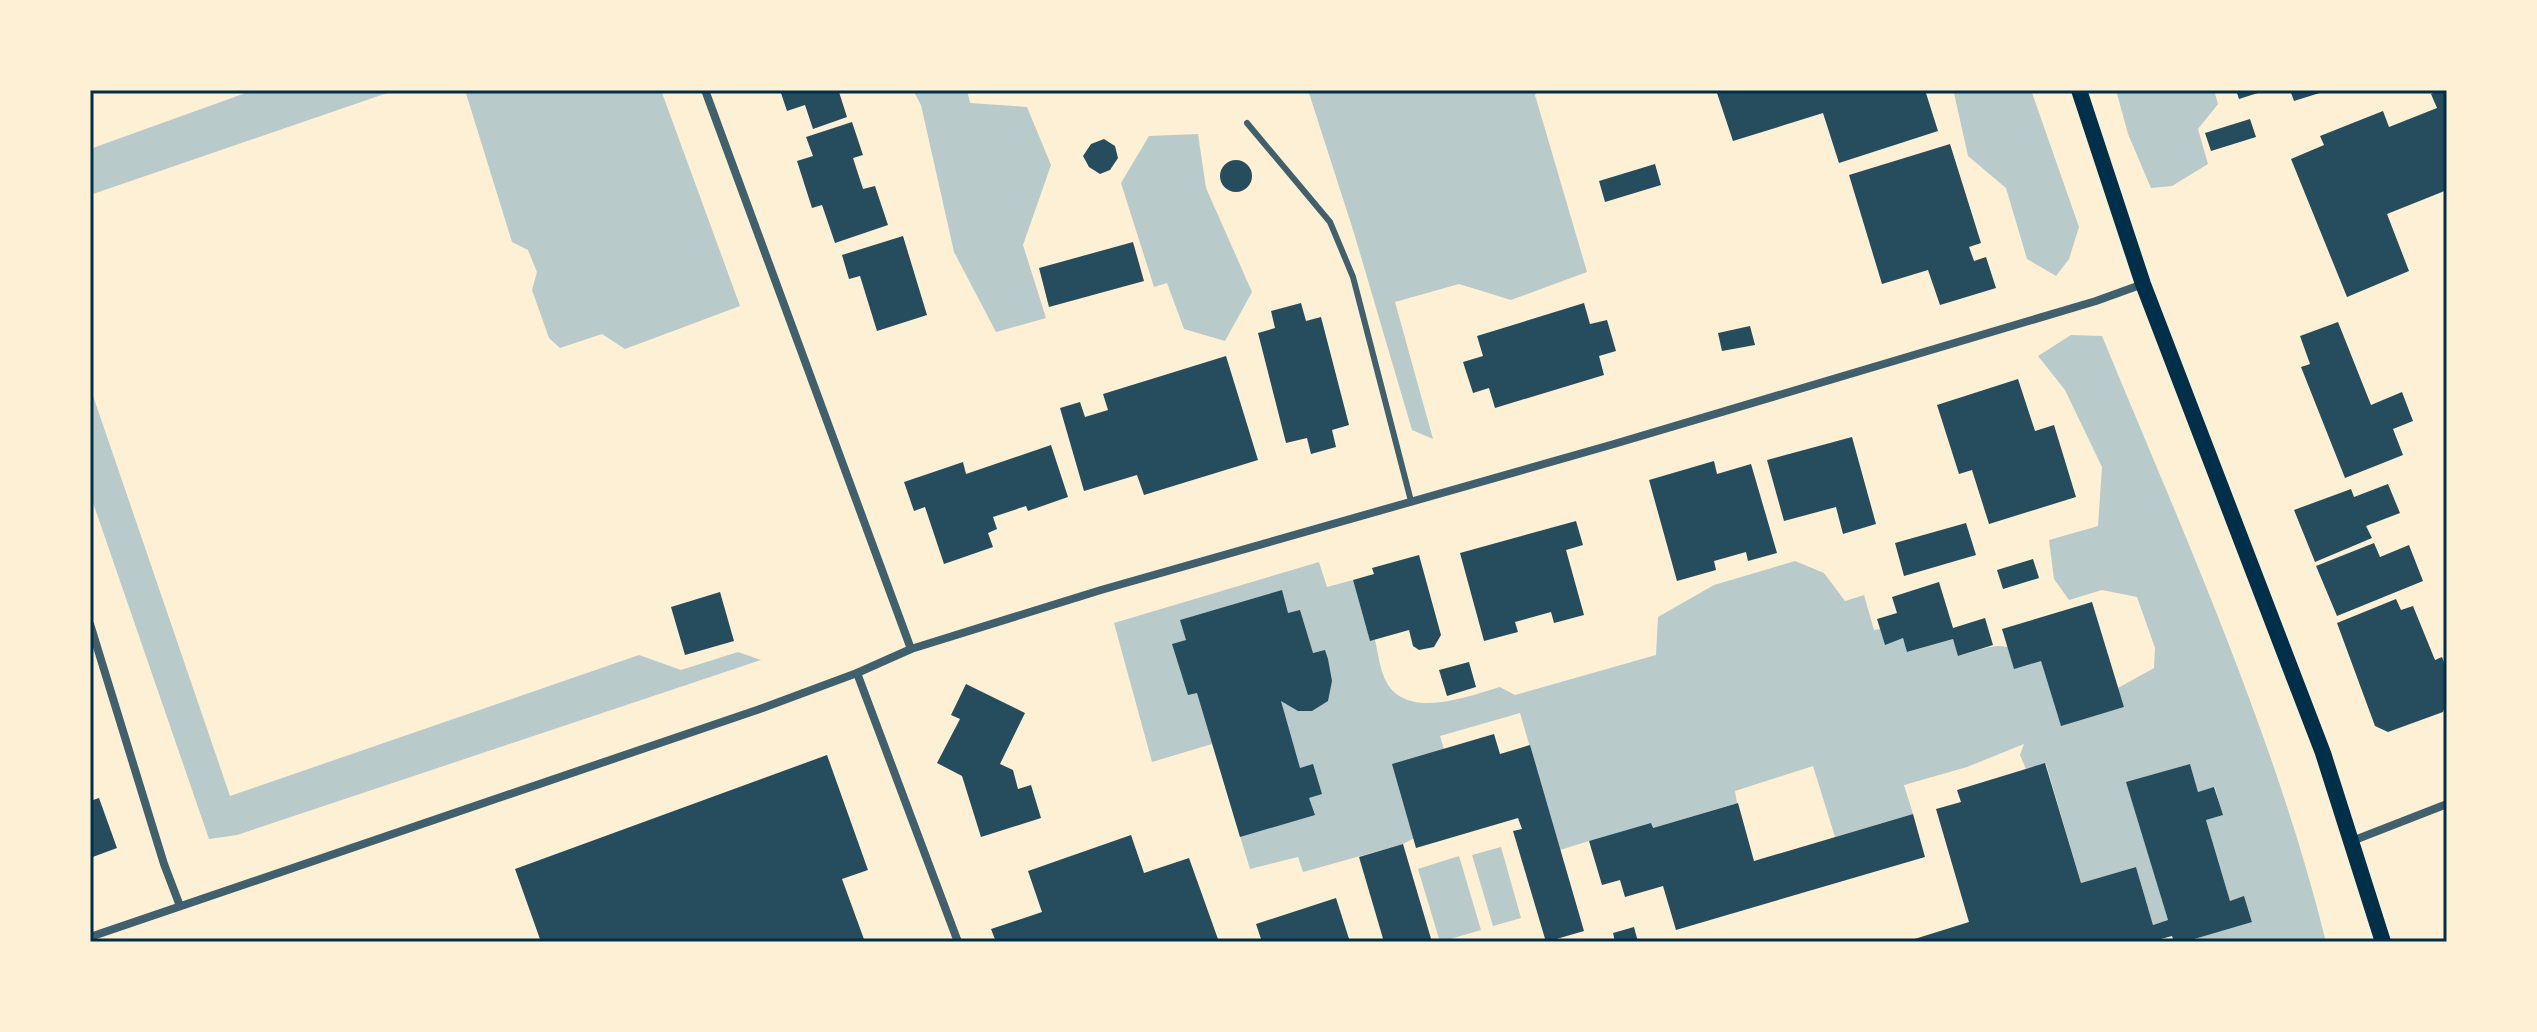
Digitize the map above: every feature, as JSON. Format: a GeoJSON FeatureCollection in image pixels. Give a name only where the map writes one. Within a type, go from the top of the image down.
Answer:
{"type":"FeatureCollection","features":[{"type":"Feature","properties":{"kind":"main road"},"geometry":{"type":"LineString","coordinates":[[2079,90],[2143,284],[2297,683],[2352,841],[2383,942]]}},
{"type":"Feature","properties":{"kind":"street"},"geometry":{"type":"LineString","coordinates":[[705,90],[911,649]]}},
{"type":"Feature","properties":{"kind":"street"},"geometry":{"type":"LineString","coordinates":[[90,937],[757,710],[857,673],[911,649],[1101,590],[2096,301],[2143,284]]}},
{"type":"Feature","properties":{"kind":"street"},"geometry":{"type":"LineString","coordinates":[[90,624],[94,649],[180,906]]}},
{"type":"Feature","properties":{"kind":"street"},"geometry":{"type":"LineString","coordinates":[[857,673],[958,942]]}},
{"type":"Feature","properties":{"kind":"street"},"geometry":{"type":"LineString","coordinates":[[2352,841],[2447,804]]}},
{"type":"Feature","properties":{"kind":"lane"},"geometry":{"type":"LineString","coordinates":[[1247,123],[1330,222],[1353,277],[1411,501]]}},
{"type":"Feature","properties":{"kind":"shaded area"},"geometry":{"type":"Polygon","coordinates":[[[254,90],[396,90],[90,195],[90,149],[254,90]]]}},
{"type":"Feature","properties":{"kind":"shaded area"},"geometry":{"type":"Polygon","coordinates":[[[465,90],[661,90],[740,306],[625,349],[602,334],[560,348],[549,338],[532,290],[537,272],[528,250],[512,242],[465,90]]]}},
{"type":"Feature","properties":{"kind":"shaded area"},"geometry":{"type":"Polygon","coordinates":[[[913,90],[967,90],[970,103],[1027,107],[1051,165],[1023,245],[1046,318],[996,332],[954,252],[921,105],[913,90]]]}},
{"type":"Feature","properties":{"kind":"shaded area"},"geometry":{"type":"Polygon","coordinates":[[[1308,90],[1538,90],[1535,95],[1587,272],[1511,300],[1459,284],[1395,302],[1433,439],[1412,430],[1308,90]]]}},
{"type":"Feature","properties":{"kind":"shaded area"},"geometry":{"type":"Polygon","coordinates":[[[1957,90],[2031,90],[2079,227],[2069,259],[2056,276],[2027,259],[2006,188],[1968,156],[1954,93],[1957,90]]]}},
{"type":"Feature","properties":{"kind":"shaded area"},"geometry":{"type":"Polygon","coordinates":[[[2116,90],[2214,90],[2218,104],[2198,129],[2208,164],[2172,186],[2151,188],[2128,134],[2116,90]]]}},
{"type":"Feature","properties":{"kind":"shaded area"},"geometry":{"type":"Polygon","coordinates":[[[1198,134],[1206,188],[1252,292],[1225,341],[1184,329],[1167,283],[1154,287],[1121,183],[1149,136],[1198,134]]]}},
{"type":"Feature","properties":{"kind":"shaded area"},"geometry":{"type":"Polygon","coordinates":[[[2071,335],[2102,336],[2254,711],[2305,865],[2326,942],[2184,942],[2252,921],[2244,897],[2230,901],[2206,820],[2222,815],[2215,787],[2198,792],[2190,764],[2127,783],[2168,920],[2153,925],[2136,867],[2081,883],[2046,764],[2026,769],[2020,755],[2024,744],[1967,767],[1904,785],[1913,814],[1835,837],[1813,766],[1735,791],[1737,803],[1653,828],[1560,850],[1520,713],[1440,736],[1444,749],[1414,838],[1403,844],[1303,872],[1298,857],[1250,869],[1212,744],[1152,762],[1114,623],[1319,562],[1327,587],[1353,580],[1370,640],[1375,640],[1387,683],[1397,694],[1424,703],[1456,699],[1500,687],[1515,695],[1656,655],[1658,617],[1714,585],[1795,561],[1824,573],[1845,601],[1864,595],[1874,630],[1880,629],[1885,644],[1903,638],[1908,652],[1953,639],[1959,656],[2001,646],[2041,661],[2061,725],[2124,707],[2118,688],[2154,668],[2155,648],[2137,597],[2102,590],[2069,600],[2054,579],[2049,540],[2098,526],[2102,467],[2065,390],[2038,356],[2071,335]]]}},
{"type":"Feature","properties":{"kind":"shaded area"},"geometry":{"type":"Polygon","coordinates":[[[90,387],[230,796],[639,655],[681,670],[738,652],[761,660],[237,835],[209,839],[90,494],[90,387]]]}},
{"type":"Feature","properties":{"kind":"shaded area"},"geometry":{"type":"Polygon","coordinates":[[[1501,847],[1521,918],[1493,926],[1472,855],[1501,847]]]}},
{"type":"Feature","properties":{"kind":"shaded area"},"geometry":{"type":"Polygon","coordinates":[[[1459,856],[1481,930],[1440,942],[1418,869],[1459,856]]]}},
{"type":"Feature","properties":{"kind":"building"},"geometry":{"type":"Polygon","coordinates":[[[780,90],[845,90],[839,92],[847,117],[813,129],[805,105],[787,111],[780,90]]]}},
{"type":"Feature","properties":{"kind":"building"},"geometry":{"type":"Polygon","coordinates":[[[1716,90],[1925,90],[1938,131],[1839,163],[1823,113],[1733,141],[1716,90]]]}},
{"type":"Feature","properties":{"kind":"building"},"geometry":{"type":"Polygon","coordinates":[[[2236,90],[2264,90],[2264,91],[2239,99],[2236,90]]]}},
{"type":"Feature","properties":{"kind":"building"},"geometry":{"type":"Polygon","coordinates":[[[2290,90],[2326,90],[2326,91],[2294,101],[2290,90]]]}},
{"type":"Feature","properties":{"kind":"building"},"geometry":{"type":"Polygon","coordinates":[[[2447,90],[2447,190],[2387,214],[2409,271],[2347,297],[2291,159],[2324,145],[2320,136],[2383,111],[2389,127],[2437,108],[2431,94],[2447,90]]]}},
{"type":"Feature","properties":{"kind":"building"},"geometry":{"type":"Polygon","coordinates":[[[2250,119],[2256,137],[2211,151],[2205,133],[2250,119]]]}},
{"type":"Feature","properties":{"kind":"building"},"geometry":{"type":"Polygon","coordinates":[[[852,122],[863,155],[853,158],[863,189],[875,186],[888,225],[835,243],[822,205],[812,208],[797,161],[813,156],[806,137],[852,122]]]}},
{"type":"Feature","properties":{"kind":"building"},"geometry":{"type":"Polygon","coordinates":[[[1104,139],[1115,146],[1118,158],[1110,170],[1100,174],[1089,167],[1083,156],[1091,144],[1104,139]]]}},
{"type":"Feature","properties":{"kind":"building"},"geometry":{"type":"Polygon","coordinates":[[[1950,144],[1981,243],[1969,247],[1974,261],[1986,257],[1996,288],[1940,305],[1928,270],[1882,284],[1849,175],[1950,144]]]}},
{"type":"Feature","properties":{"kind":"building"},"geometry":{"type":"Polygon","coordinates":[[[1236,160],[1247,165],[1252,176],[1247,187],[1236,192],[1225,187],[1220,176],[1225,165],[1236,160]]]}},
{"type":"Feature","properties":{"kind":"building"},"geometry":{"type":"Polygon","coordinates":[[[1655,164],[1661,185],[1605,202],[1599,181],[1655,164]]]}},
{"type":"Feature","properties":{"kind":"building"},"geometry":{"type":"Polygon","coordinates":[[[903,236],[927,315],[877,331],[860,276],[849,279],[842,255],[903,236]]]}},
{"type":"Feature","properties":{"kind":"building"},"geometry":{"type":"Polygon","coordinates":[[[1133,242],[1144,281],[1049,307],[1039,268],[1133,242]]]}},
{"type":"Feature","properties":{"kind":"building"},"geometry":{"type":"Polygon","coordinates":[[[1301,303],[1306,321],[1321,317],[1349,425],[1332,430],[1336,447],[1311,454],[1307,438],[1286,443],[1258,333],[1275,328],[1271,311],[1301,303]]]}},
{"type":"Feature","properties":{"kind":"building"},"geometry":{"type":"Polygon","coordinates":[[[1584,303],[1590,324],[1607,320],[1616,351],[1599,356],[1604,375],[1495,408],[1489,388],[1473,393],[1463,362],[1483,356],[1477,336],[1584,303]]]}},
{"type":"Feature","properties":{"kind":"building"},"geometry":{"type":"Polygon","coordinates":[[[2338,322],[2371,405],[2402,392],[2413,421],[2393,429],[2403,455],[2345,478],[2301,367],[2310,364],[2300,336],[2338,322]]]}},
{"type":"Feature","properties":{"kind":"building"},"geometry":{"type":"Polygon","coordinates":[[[1750,326],[1755,345],[1722,351],[1718,333],[1750,326]]]}},
{"type":"Feature","properties":{"kind":"building"},"geometry":{"type":"Polygon","coordinates":[[[1226,356],[1258,460],[1144,495],[1137,475],[1084,491],[1060,408],[1080,402],[1085,417],[1108,410],[1103,394],[1226,356]]]}},
{"type":"Feature","properties":{"kind":"building"},"geometry":{"type":"Polygon","coordinates":[[[2018,379],[2035,431],[2054,425],[2076,497],[1989,524],[1972,470],[1959,474],[1937,405],[2018,379]]]}},
{"type":"Feature","properties":{"kind":"building"},"geometry":{"type":"Polygon","coordinates":[[[1852,437],[1876,524],[1843,534],[1836,507],[1784,521],[1767,460],[1852,437]]]}},
{"type":"Feature","properties":{"kind":"building"},"geometry":{"type":"Polygon","coordinates":[[[1051,445],[1068,497],[1028,511],[1026,506],[993,517],[997,529],[988,533],[993,547],[944,564],[925,507],[914,511],[904,482],[963,462],[966,474],[1051,445]]]}},
{"type":"Feature","properties":{"kind":"building"},"geometry":{"type":"Polygon","coordinates":[[[1714,461],[1717,474],[1751,464],[1777,553],[1748,561],[1746,552],[1714,561],[1716,570],[1677,581],[1649,480],[1714,461]]]}},
{"type":"Feature","properties":{"kind":"building"},"geometry":{"type":"Polygon","coordinates":[[[2388,484],[2400,513],[2366,526],[2372,538],[2315,562],[2294,510],[2351,489],[2354,497],[2388,484]]]}},
{"type":"Feature","properties":{"kind":"building"},"geometry":{"type":"Polygon","coordinates":[[[1576,521],[1583,545],[1566,550],[1584,615],[1554,623],[1551,612],[1515,622],[1518,632],[1484,641],[1460,553],[1576,521]]]}},
{"type":"Feature","properties":{"kind":"building"},"geometry":{"type":"Polygon","coordinates":[[[1966,523],[1976,555],[1904,576],[1895,543],[1966,523]]]}},
{"type":"Feature","properties":{"kind":"building"},"geometry":{"type":"Polygon","coordinates":[[[2374,543],[2380,557],[2409,545],[2423,581],[2337,616],[2316,566],[2374,543]]]}},
{"type":"Feature","properties":{"kind":"building"},"geometry":{"type":"Polygon","coordinates":[[[1419,555],[1441,635],[1434,647],[1419,650],[1413,646],[1409,630],[1370,641],[1353,580],[1374,574],[1372,568],[1419,555]]]}},
{"type":"Feature","properties":{"kind":"building"},"geometry":{"type":"Polygon","coordinates":[[[2033,559],[2039,578],[2003,589],[1997,570],[2033,559]]]}},
{"type":"Feature","properties":{"kind":"building"},"geometry":{"type":"Polygon","coordinates":[[[1939,582],[1953,628],[1985,618],[1993,645],[1958,656],[1953,639],[1907,652],[1903,638],[1885,645],[1877,619],[1897,613],[1892,597],[1939,582]]]}},
{"type":"Feature","properties":{"kind":"building"},"geometry":{"type":"Polygon","coordinates":[[[1282,590],[1288,613],[1300,610],[1313,653],[1325,650],[1328,659],[1332,681],[1328,701],[1312,711],[1298,711],[1281,701],[1300,768],[1313,764],[1322,794],[1309,798],[1315,815],[1240,837],[1197,693],[1188,695],[1172,644],[1186,640],[1180,620],[1282,590]]]}},
{"type":"Feature","properties":{"kind":"building"},"geometry":{"type":"Polygon","coordinates":[[[720,592],[734,641],[685,655],[671,607],[720,592]]]}},
{"type":"Feature","properties":{"kind":"building"},"geometry":{"type":"Polygon","coordinates":[[[2396,599],[2401,610],[2413,606],[2435,660],[2442,657],[2447,670],[2447,700],[2443,712],[2388,732],[2375,726],[2337,623],[2396,599]]]}},
{"type":"Feature","properties":{"kind":"building"},"geometry":{"type":"Polygon","coordinates":[[[2092,602],[2124,707],[2061,726],[2041,661],[2014,669],[2002,629],[2092,602]]]}},
{"type":"Feature","properties":{"kind":"building"},"geometry":{"type":"Polygon","coordinates":[[[1469,662],[1476,687],[1447,696],[1439,670],[1469,662]]]}},
{"type":"Feature","properties":{"kind":"building"},"geometry":{"type":"Polygon","coordinates":[[[966,684],[1025,713],[1000,764],[1013,770],[1018,789],[1031,785],[1041,818],[981,837],[962,776],[937,763],[960,719],[951,715],[966,684]]]}},
{"type":"Feature","properties":{"kind":"building"},"geometry":{"type":"Polygon","coordinates":[[[1494,734],[1500,754],[1530,745],[1584,931],[1546,942],[1513,831],[1522,829],[1518,818],[1416,848],[1392,764],[1494,734]]]}},
{"type":"Feature","properties":{"kind":"building"},"geometry":{"type":"Polygon","coordinates":[[[827,755],[868,870],[842,879],[865,942],[541,942],[515,869],[827,755]]]}},
{"type":"Feature","properties":{"kind":"building"},"geometry":{"type":"Polygon","coordinates":[[[2045,763],[2081,883],[2136,867],[2153,925],[2168,920],[2126,782],[2190,764],[2198,792],[2214,787],[2223,815],[2206,820],[2230,901],[2244,896],[2252,922],[2184,942],[2174,942],[2172,936],[2158,942],[1905,942],[1969,922],[1936,809],[1961,802],[1957,790],[2045,763]]]}},
{"type":"Feature","properties":{"kind":"building"},"geometry":{"type":"Polygon","coordinates":[[[99,798],[117,848],[90,858],[90,801],[99,798]]]}},
{"type":"Feature","properties":{"kind":"building"},"geometry":{"type":"Polygon","coordinates":[[[1738,803],[1754,861],[1913,814],[1925,857],[1676,930],[1663,886],[1625,897],[1620,880],[1602,885],[1589,841],[1651,823],[1653,828],[1738,803]]]}},
{"type":"Feature","properties":{"kind":"building"},"geometry":{"type":"Polygon","coordinates":[[[1131,835],[1144,873],[1189,858],[1219,942],[996,942],[991,929],[1042,912],[1028,871],[1131,835]]]}},
{"type":"Feature","properties":{"kind":"building"},"geometry":{"type":"Polygon","coordinates":[[[1403,844],[1432,942],[1384,942],[1359,857],[1403,844]]]}},
{"type":"Feature","properties":{"kind":"building"},"geometry":{"type":"Polygon","coordinates":[[[1336,898],[1350,942],[1262,942],[1256,924],[1336,898]]]}},
{"type":"Feature","properties":{"kind":"building"},"geometry":{"type":"Polygon","coordinates":[[[1634,927],[1638,942],[1615,942],[1613,933],[1634,927]]]}}]}
